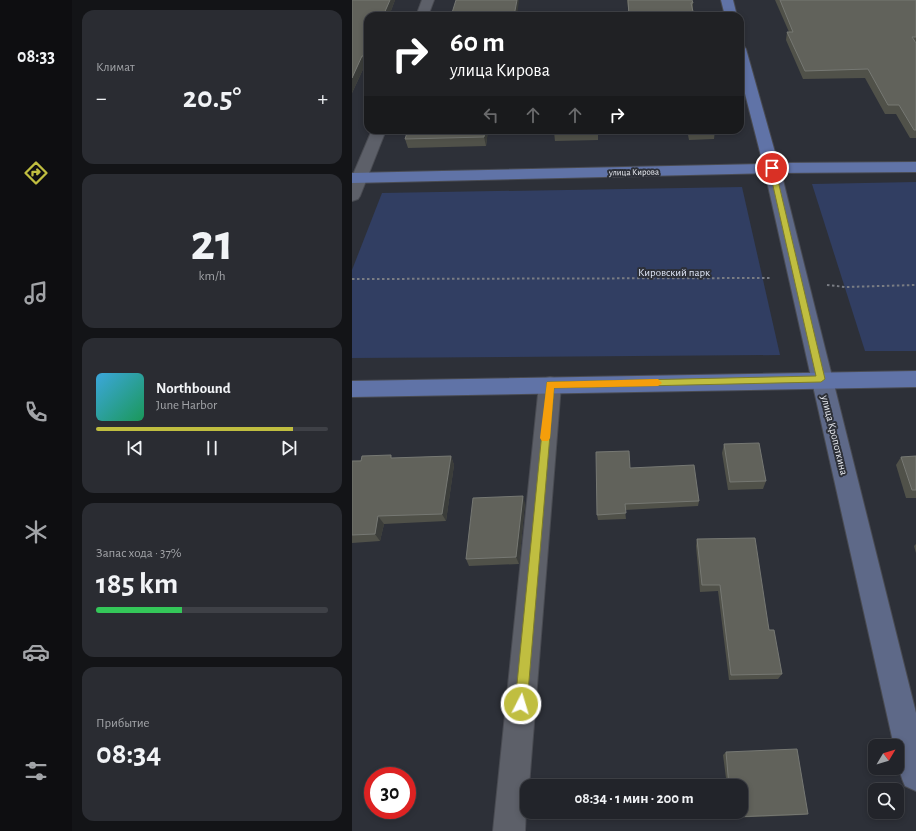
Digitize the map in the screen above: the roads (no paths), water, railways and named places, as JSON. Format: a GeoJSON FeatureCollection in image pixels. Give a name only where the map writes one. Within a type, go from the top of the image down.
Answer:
{"type":"FeatureCollection","features":[{"type":"Feature","properties":{"kind":"main road"},"geometry":{"type":"LineString","coordinates":[[727,0],[730,12]]}},
{"type":"Feature","properties":{"kind":"main road","name":"улица Кропоткина"},"geometry":{"type":"LineString","coordinates":[[744,64],[772,168],[916,775]]}},
{"type":"Feature","properties":{"kind":"main road","name":"улица Кирова"},"geometry":{"type":"LineString","coordinates":[[356,178],[772,168],[916,167]]}},
{"type":"Feature","properties":{"kind":"main road"},"geometry":{"type":"LineString","coordinates":[[352,389],[916,378]]}},
{"type":"Feature","properties":{"kind":"street"},"geometry":{"type":"LineString","coordinates":[[424,12],[428,0]]}},
{"type":"Feature","properties":{"kind":"street"},"geometry":{"type":"LineString","coordinates":[[352,196],[356,178],[377,134]]}},
{"type":"Feature","properties":{"kind":"street"},"geometry":{"type":"LineString","coordinates":[[509,831],[550,385]]}},
{"type":"Feature","properties":{"kind":"park label","name":"Кировский парк"},"geometry":{"type":"Point","coordinates":[674,272]}}]}
